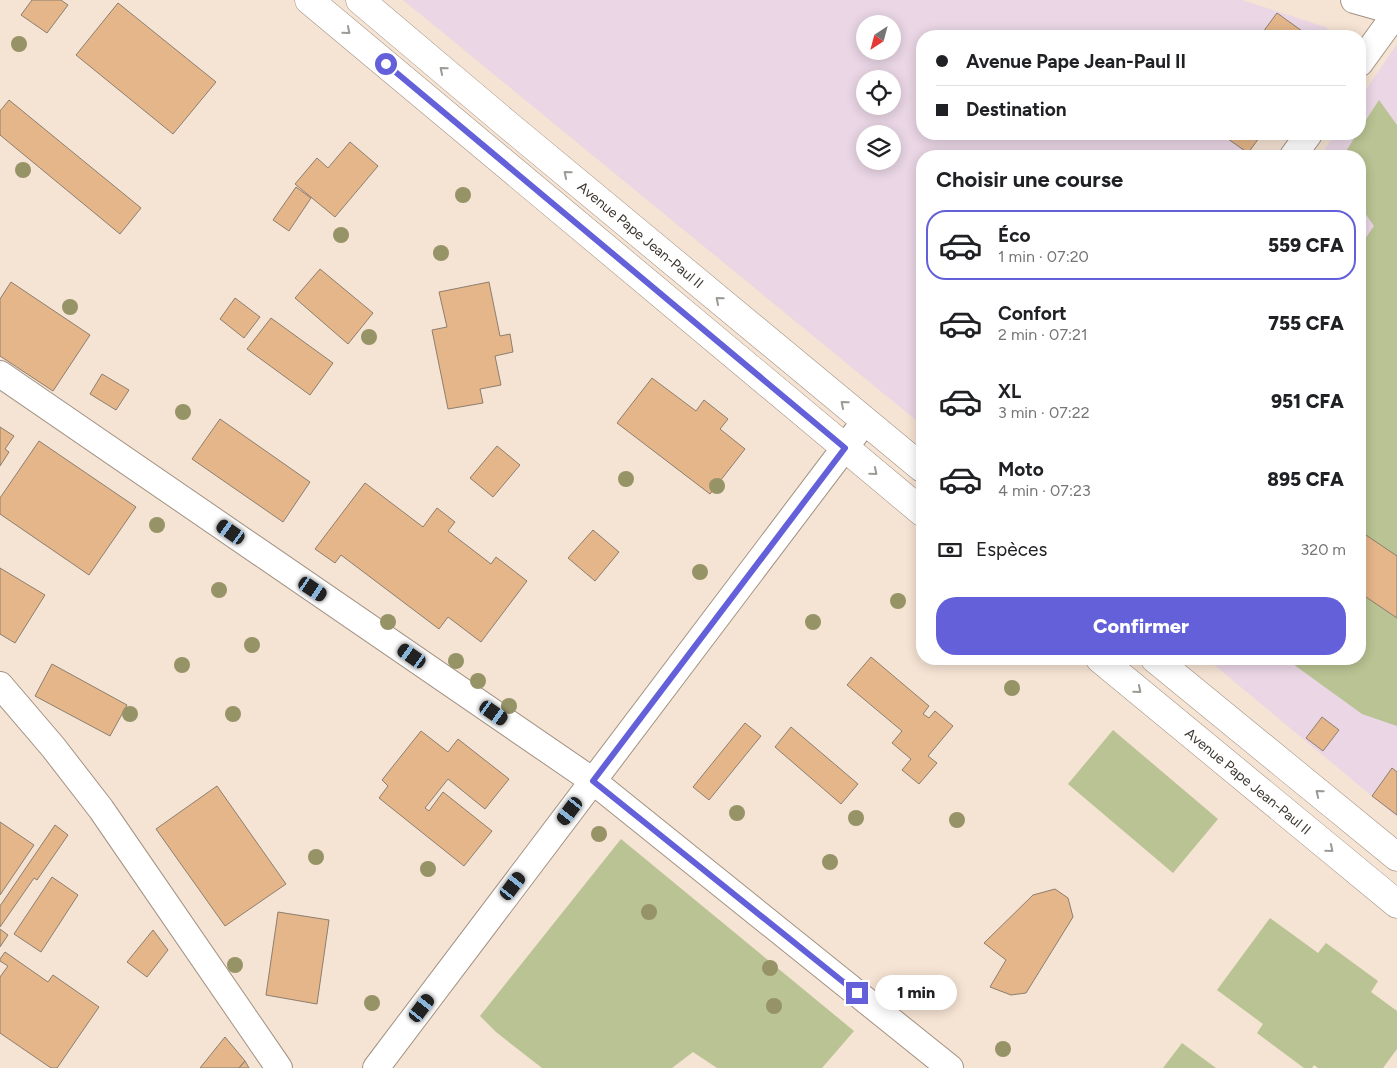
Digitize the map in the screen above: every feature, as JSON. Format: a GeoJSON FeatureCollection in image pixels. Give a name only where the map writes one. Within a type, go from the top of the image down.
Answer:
{"type":"FeatureCollection","features":[{"type":"Feature","properties":{"kind":"main road"},"geometry":{"type":"LineString","coordinates":[[309,0],[916,507]]}},
{"type":"Feature","properties":{"kind":"main road","name":"Avenue Pape Jean-Paul II"},"geometry":{"type":"LineString","coordinates":[[360,0],[916,463]]}},
{"type":"Feature","properties":{"kind":"main road","name":"Avenue Pape Jean-Paul II"},"geometry":{"type":"LineString","coordinates":[[1107,665],[1397,904]]}},
{"type":"Feature","properties":{"kind":"main road"},"geometry":{"type":"LineString","coordinates":[[1161,665],[1397,857]]}},
{"type":"Feature","properties":{"kind":"street"},"geometry":{"type":"LineString","coordinates":[[1354,0],[1397,12],[1366,55]]}},
{"type":"Feature","properties":{"kind":"street"},"geometry":{"type":"LineString","coordinates":[[0,374],[593,781],[950,1068]]}},
{"type":"Feature","properties":{"kind":"street"},"geometry":{"type":"LineString","coordinates":[[376,1068],[865,421]]}},
{"type":"Feature","properties":{"kind":"street"},"geometry":{"type":"LineString","coordinates":[[0,685],[53,747],[101,809],[279,1068]]}},
{"type":"Feature","properties":{"kind":"shaded area"},"geometry":{"type":"Polygon","coordinates":[[[403,0],[1242,0],[1328,28],[1326,30],[916,30],[916,140],[1253,140],[1246,150],[916,150],[916,420],[403,0]]]}},
{"type":"Feature","properties":{"kind":"shaded area"},"geometry":{"type":"Polygon","coordinates":[[[1397,44],[1397,817],[1214,665],[1366,665],[1366,150],[1324,150],[1331,140],[1366,140],[1366,89],[1397,44]]]}},
{"type":"Feature","properties":{"kind":"green space"},"geometry":{"type":"Polygon","coordinates":[[[1379,100],[1397,125],[1397,726],[1362,714],[1294,665],[1366,665],[1366,237],[1374,226],[1366,215],[1366,150],[1347,150],[1353,140],[1366,140],[1366,120],[1379,100]]]}},
{"type":"Feature","properties":{"kind":"green space"},"geometry":{"type":"Polygon","coordinates":[[[1113,730],[1218,819],[1173,873],[1068,784],[1113,730]]]}},
{"type":"Feature","properties":{"kind":"green space"},"geometry":{"type":"Polygon","coordinates":[[[621,839],[854,1031],[822,1068],[717,1068],[693,1052],[672,1068],[542,1068],[496,1032],[480,1016],[621,839]]]}},
{"type":"Feature","properties":{"kind":"green space"},"geometry":{"type":"Polygon","coordinates":[[[1270,918],[1318,953],[1326,943],[1378,981],[1371,992],[1397,1011],[1397,1049],[1383,1068],[1318,1068],[1314,1065],[1312,1068],[1304,1068],[1257,1033],[1263,1024],[1217,990],[1270,918]]]}},
{"type":"Feature","properties":{"kind":"green space"},"geometry":{"type":"Polygon","coordinates":[[[1182,1043],[1216,1068],[1163,1068],[1182,1043]]]}},
{"type":"Feature","properties":{"kind":"building"},"geometry":{"type":"Polygon","coordinates":[[[32,0],[61,0],[68,5],[47,33],[21,15],[32,0]]]}},
{"type":"Feature","properties":{"kind":"building"},"geometry":{"type":"Polygon","coordinates":[[[118,3],[216,82],[173,134],[76,55],[118,3]]]}},
{"type":"Feature","properties":{"kind":"building"},"geometry":{"type":"Polygon","coordinates":[[[1277,13],[1301,30],[1264,30],[1277,13]]]}},
{"type":"Feature","properties":{"kind":"building"},"geometry":{"type":"Polygon","coordinates":[[[9,100],[141,208],[120,234],[0,135],[0,111],[9,100]]]}},
{"type":"Feature","properties":{"kind":"building"},"geometry":{"type":"Polygon","coordinates":[[[1230,140],[1258,140],[1250,150],[1244,150],[1230,140]]]}},
{"type":"Feature","properties":{"kind":"building"},"geometry":{"type":"Polygon","coordinates":[[[350,142],[378,166],[335,217],[295,184],[317,158],[328,168],[350,142]]]}},
{"type":"Feature","properties":{"kind":"building"},"geometry":{"type":"Polygon","coordinates":[[[296,187],[311,198],[289,231],[273,220],[296,187]]]}},
{"type":"Feature","properties":{"kind":"building"},"geometry":{"type":"Polygon","coordinates":[[[320,269],[373,313],[348,344],[295,298],[320,269]]]}},
{"type":"Feature","properties":{"kind":"building"},"geometry":{"type":"Polygon","coordinates":[[[11,282],[90,335],[53,391],[0,356],[0,299],[11,282]]]}},
{"type":"Feature","properties":{"kind":"building"},"geometry":{"type":"Polygon","coordinates":[[[489,282],[500,336],[510,334],[513,352],[495,356],[501,385],[480,389],[483,403],[448,409],[432,330],[447,327],[439,292],[489,282]]]}},
{"type":"Feature","properties":{"kind":"building"},"geometry":{"type":"Polygon","coordinates":[[[235,298],[260,317],[244,338],[220,319],[235,298]]]}},
{"type":"Feature","properties":{"kind":"building"},"geometry":{"type":"Polygon","coordinates":[[[271,318],[333,363],[310,395],[247,349],[271,318]]]}},
{"type":"Feature","properties":{"kind":"building"},"geometry":{"type":"Polygon","coordinates":[[[102,374],[129,390],[116,410],[90,394],[102,374]]]}},
{"type":"Feature","properties":{"kind":"building"},"geometry":{"type":"Polygon","coordinates":[[[652,378],[696,411],[704,400],[728,419],[720,429],[745,449],[710,494],[617,423],[652,378]]]}},
{"type":"Feature","properties":{"kind":"building"},"geometry":{"type":"Polygon","coordinates":[[[220,419],[310,482],[283,522],[192,459],[220,419]]]}},
{"type":"Feature","properties":{"kind":"building"},"geometry":{"type":"Polygon","coordinates":[[[0,427],[14,436],[5,449],[9,452],[0,466],[0,427]]]}},
{"type":"Feature","properties":{"kind":"building"},"geometry":{"type":"Polygon","coordinates":[[[39,441],[136,507],[89,575],[0,514],[0,498],[39,441]]]}},
{"type":"Feature","properties":{"kind":"building"},"geometry":{"type":"Polygon","coordinates":[[[497,446],[520,465],[493,497],[470,478],[497,446]]]}},
{"type":"Feature","properties":{"kind":"building"},"geometry":{"type":"Polygon","coordinates":[[[365,483],[423,527],[437,508],[455,522],[448,531],[491,564],[496,557],[527,581],[481,642],[448,617],[439,629],[341,555],[335,563],[315,549],[365,483]]]}},
{"type":"Feature","properties":{"kind":"building"},"geometry":{"type":"Polygon","coordinates":[[[593,530],[619,552],[595,581],[568,558],[593,530]]]}},
{"type":"Feature","properties":{"kind":"building"},"geometry":{"type":"Polygon","coordinates":[[[1366,535],[1397,556],[1397,618],[1366,597],[1366,535]]]}},
{"type":"Feature","properties":{"kind":"building"},"geometry":{"type":"Polygon","coordinates":[[[0,568],[45,595],[15,643],[0,634],[0,568]]]}},
{"type":"Feature","properties":{"kind":"building"},"geometry":{"type":"Polygon","coordinates":[[[871,657],[929,706],[923,714],[929,718],[935,711],[953,726],[928,756],[937,763],[919,784],[902,770],[911,759],[892,743],[902,731],[847,685],[871,657]]]}},
{"type":"Feature","properties":{"kind":"building"},"geometry":{"type":"Polygon","coordinates":[[[52,664],[127,705],[110,736],[35,696],[52,664]]]}},
{"type":"Feature","properties":{"kind":"building"},"geometry":{"type":"Polygon","coordinates":[[[1322,717],[1339,730],[1323,751],[1306,738],[1322,717]]]}},
{"type":"Feature","properties":{"kind":"building"},"geometry":{"type":"Polygon","coordinates":[[[745,723],[761,736],[709,800],[693,787],[745,723]]]}},
{"type":"Feature","properties":{"kind":"building"},"geometry":{"type":"Polygon","coordinates":[[[791,727],[858,784],[841,804],[775,747],[791,727]]]}},
{"type":"Feature","properties":{"kind":"building"},"geometry":{"type":"Polygon","coordinates":[[[421,731],[448,752],[458,739],[509,779],[485,809],[448,779],[425,808],[429,811],[443,792],[492,831],[464,866],[379,798],[388,786],[382,780],[421,731]]]}},
{"type":"Feature","properties":{"kind":"building"},"geometry":{"type":"Polygon","coordinates":[[[1392,768],[1397,772],[1397,815],[1372,796],[1392,768]]]}},
{"type":"Feature","properties":{"kind":"building"},"geometry":{"type":"Polygon","coordinates":[[[217,786],[286,884],[225,926],[156,829],[217,786]]]}},
{"type":"Feature","properties":{"kind":"building"},"geometry":{"type":"Polygon","coordinates":[[[0,822],[34,845],[0,895],[0,822]]]}},
{"type":"Feature","properties":{"kind":"building"},"geometry":{"type":"Polygon","coordinates":[[[55,825],[68,835],[37,880],[34,878],[0,927],[0,906],[55,825]]]}},
{"type":"Feature","properties":{"kind":"building"},"geometry":{"type":"Polygon","coordinates":[[[52,877],[78,895],[41,952],[14,934],[52,877]]]}},
{"type":"Feature","properties":{"kind":"building"},"geometry":{"type":"Polygon","coordinates":[[[1055,889],[1068,898],[1073,917],[1026,993],[1011,995],[990,987],[1006,960],[984,943],[1033,895],[1055,889]]]}},
{"type":"Feature","properties":{"kind":"building"},"geometry":{"type":"Polygon","coordinates":[[[278,912],[329,920],[317,1004],[266,995],[278,912]]]}},
{"type":"Feature","properties":{"kind":"building"},"geometry":{"type":"Polygon","coordinates":[[[0,929],[8,935],[0,947],[0,929]]]}},
{"type":"Feature","properties":{"kind":"building"},"geometry":{"type":"Polygon","coordinates":[[[153,930],[168,950],[147,977],[127,962],[153,930]]]}},
{"type":"Feature","properties":{"kind":"building"},"geometry":{"type":"Polygon","coordinates":[[[5,952],[48,982],[53,975],[99,1007],[57,1068],[51,1068],[0,1033],[0,977],[8,966],[0,961],[0,959],[5,952]]]}},
{"type":"Feature","properties":{"kind":"building"},"geometry":{"type":"Polygon","coordinates":[[[225,1037],[245,1061],[239,1068],[200,1068],[225,1037]]]}},
{"type":"Feature","properties":{"kind":"building"},"geometry":{"type":"Polygon","coordinates":[[[245,1061],[249,1068],[239,1068],[245,1061]]]}},
{"type":"Feature","properties":{"kind":"route"},"geometry":{"type":"LineString","coordinates":[[386,64],[845,448],[593,781],[857,993]]}}]}
